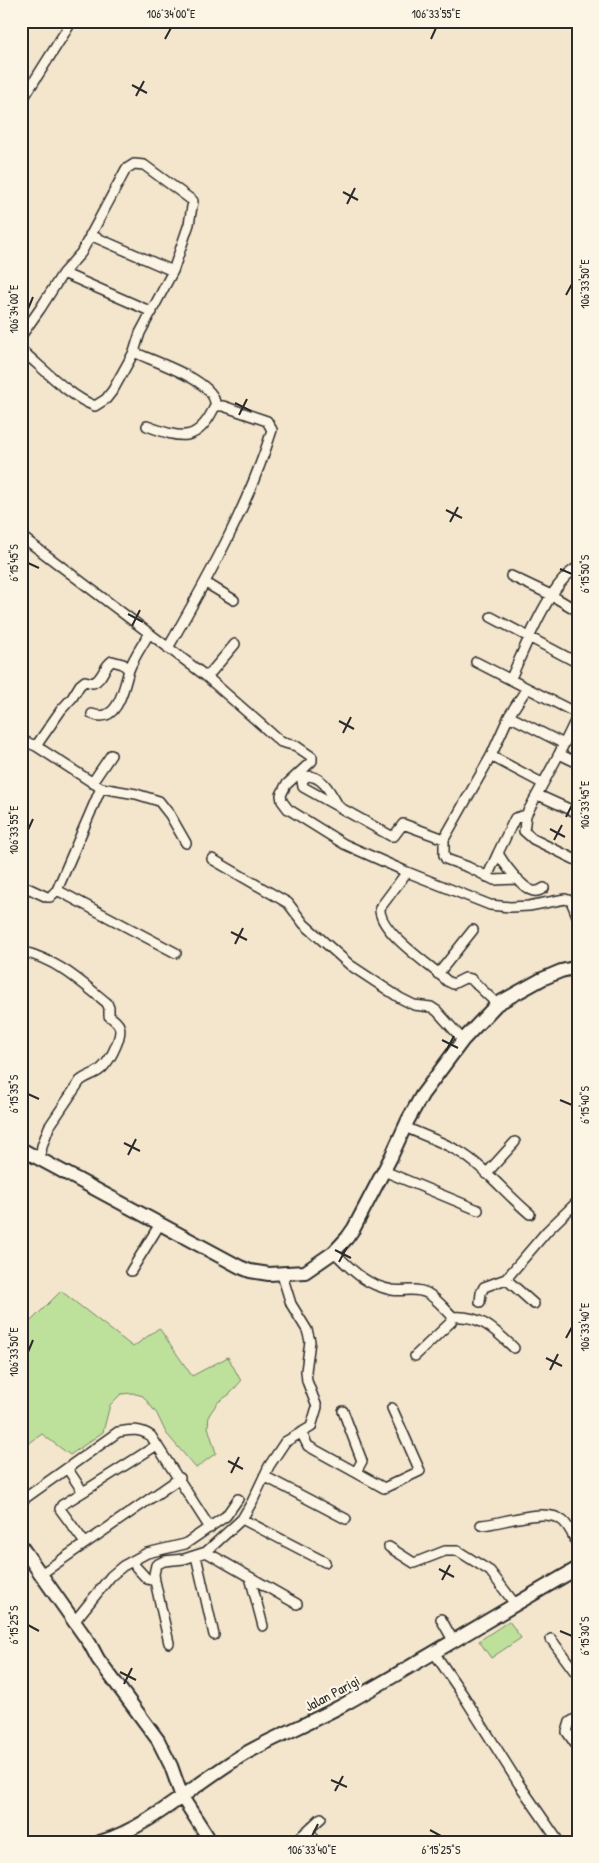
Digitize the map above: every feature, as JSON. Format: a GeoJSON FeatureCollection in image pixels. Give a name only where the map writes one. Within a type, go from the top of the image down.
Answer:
{"type":"FeatureCollection","features":[{"type":"Feature","properties":{"kind":"street"},"geometry":{"type":"LineString","coordinates":[[21,102],[72,21]]}},
{"type":"Feature","properties":{"kind":"street"},"geometry":{"type":"LineString","coordinates":[[21,336],[63,272],[82,253],[90,234],[126,169],[134,164],[144,165],[193,201],[189,224],[174,271],[140,333],[134,352],[106,399],[95,406],[85,401],[58,382],[21,350]]}},
{"type":"Feature","properties":{"kind":"street"},"geometry":{"type":"LineString","coordinates":[[90,234],[174,271]]}},
{"type":"Feature","properties":{"kind":"street"},"geometry":{"type":"LineString","coordinates":[[63,272],[152,312]]}},
{"type":"Feature","properties":{"kind":"street"},"geometry":{"type":"LineString","coordinates":[[134,352],[191,377],[203,385],[216,401],[203,427],[192,435],[164,432],[147,426]]}},
{"type":"Feature","properties":{"kind":"street"},"geometry":{"type":"LineString","coordinates":[[168,648],[206,583],[254,481],[272,430],[268,421],[223,406],[215,406]]}},
{"type":"Feature","properties":{"kind":"street"},"geometry":{"type":"LineString","coordinates":[[21,536],[148,635],[207,677],[281,742],[296,746],[312,757],[312,761],[286,785],[281,795],[282,801],[288,809],[344,844],[407,872],[490,905],[529,906],[565,899],[570,901],[578,918]]}},
{"type":"Feature","properties":{"kind":"street"},"geometry":{"type":"LineString","coordinates":[[511,678],[552,595],[566,576],[578,567]]}},
{"type":"Feature","properties":{"kind":"street"},"geometry":{"type":"LineString","coordinates":[[511,576],[552,595],[578,611]]}},
{"type":"Feature","properties":{"kind":"street"},"geometry":{"type":"LineString","coordinates":[[206,583],[234,600]]}},
{"type":"Feature","properties":{"kind":"street"},"geometry":{"type":"LineString","coordinates":[[491,617],[577,661]]}},
{"type":"Feature","properties":{"kind":"street"},"geometry":{"type":"LineString","coordinates":[[92,714],[104,716],[115,708],[129,670],[148,635]]}},
{"type":"Feature","properties":{"kind":"street"},"geometry":{"type":"LineString","coordinates":[[207,677],[236,644]]}},
{"type":"Feature","properties":{"kind":"street"},"geometry":{"type":"LineString","coordinates":[[36,746],[82,682],[93,683],[98,681],[106,667],[112,662],[123,664],[129,670]]}},
{"type":"Feature","properties":{"kind":"street"},"geometry":{"type":"LineString","coordinates":[[476,662],[511,678],[526,688],[578,714],[538,795],[526,815],[524,831],[528,836],[578,861]]}},
{"type":"Feature","properties":{"kind":"street"},"geometry":{"type":"LineString","coordinates":[[518,880],[494,880],[446,859],[444,855],[444,839],[491,756],[509,716],[526,688]]}},
{"type":"Feature","properties":{"kind":"street"},"geometry":{"type":"LineString","coordinates":[[509,716],[564,744]]}},
{"type":"Feature","properties":{"kind":"street"},"geometry":{"type":"LineString","coordinates":[[21,740],[36,746],[101,788],[136,794],[159,801],[166,808],[186,843]]}},
{"type":"Feature","properties":{"kind":"street"},"geometry":{"type":"LineString","coordinates":[[559,754],[578,763]]}},
{"type":"Feature","properties":{"kind":"street"},"geometry":{"type":"LineString","coordinates":[[92,783],[111,755]]}},
{"type":"Feature","properties":{"kind":"street"},"geometry":{"type":"LineString","coordinates":[[491,756],[538,781]]}},
{"type":"Feature","properties":{"kind":"street"},"geometry":{"type":"LineString","coordinates":[[21,885],[47,897],[50,897],[57,890],[101,788]]}},
{"type":"Feature","properties":{"kind":"street"},"geometry":{"type":"LineString","coordinates":[[538,795],[578,813]]}},
{"type":"Feature","properties":{"kind":"street"},"geometry":{"type":"LineString","coordinates":[[339,807],[391,836],[394,836],[404,824],[444,839]]}},
{"type":"Feature","properties":{"kind":"street"},"geometry":{"type":"LineString","coordinates":[[487,877],[515,818],[526,815]]}},
{"type":"Feature","properties":{"kind":"street"},"geometry":{"type":"LineString","coordinates":[[498,853],[518,880],[532,891],[544,888]]}},
{"type":"Feature","properties":{"kind":"street"},"geometry":{"type":"LineString","coordinates":[[212,859],[288,903],[304,924],[350,965],[400,998],[414,1005],[431,1007],[437,1011],[463,1040]]}},
{"type":"Feature","properties":{"kind":"street"},"geometry":{"type":"LineString","coordinates":[[407,872],[379,910],[389,930],[414,955],[452,984],[465,978],[471,979],[497,1004]]}},
{"type":"Feature","properties":{"kind":"street"},"geometry":{"type":"LineString","coordinates":[[57,890],[176,953]]}},
{"type":"Feature","properties":{"kind":"street"},"geometry":{"type":"LineString","coordinates":[[438,974],[473,930]]}},
{"type":"Feature","properties":{"kind":"street"},"geometry":{"type":"LineString","coordinates":[[21,951],[43,957],[70,973],[107,1003],[109,1016],[118,1023],[120,1028],[113,1051],[103,1067],[85,1076],[50,1124],[42,1146],[40,1160]]}},
{"type":"Feature","properties":{"kind":"street"},"geometry":{"type":"LineString","coordinates":[[21,1150],[240,1267],[259,1273],[282,1275],[305,1272],[334,1252],[354,1228],[422,1096],[463,1040],[497,1004],[542,979],[561,971],[578,967]]}},
{"type":"Feature","properties":{"kind":"street"},"geometry":{"type":"LineString","coordinates":[[405,1127],[458,1151],[530,1214]]}},
{"type":"Feature","properties":{"kind":"street"},"geometry":{"type":"LineString","coordinates":[[486,1174],[515,1142]]}},
{"type":"Feature","properties":{"kind":"street"},"geometry":{"type":"LineString","coordinates":[[384,1171],[478,1210]]}},
{"type":"Feature","properties":{"kind":"street"},"geometry":{"type":"LineString","coordinates":[[480,1302],[484,1287],[506,1279],[546,1231],[578,1201]]}},
{"type":"Feature","properties":{"kind":"street"},"geometry":{"type":"LineString","coordinates":[[131,1271],[160,1224]]}},
{"type":"Feature","properties":{"kind":"street"},"geometry":{"type":"LineString","coordinates":[[334,1252],[363,1280],[392,1290],[409,1289],[426,1292],[453,1317],[470,1317],[487,1324],[514,1348]]}},
{"type":"Feature","properties":{"kind":"street"},"geometry":{"type":"LineString","coordinates":[[169,1643],[155,1581],[156,1565],[164,1561],[196,1556],[206,1552],[242,1519],[269,1466],[285,1442],[302,1434],[311,1427],[317,1407],[307,1381],[306,1371],[310,1341],[307,1330],[292,1304],[282,1275]]}},
{"type":"Feature","properties":{"kind":"street"},"geometry":{"type":"LineString","coordinates":[[506,1279],[534,1304]]}},
{"type":"Feature","properties":{"kind":"street"},"geometry":{"type":"LineString","coordinates":[[415,1356],[451,1322],[453,1317]]}},
{"type":"Feature","properties":{"kind":"street"},"geometry":{"type":"LineString","coordinates":[[302,1434],[308,1446],[384,1488],[420,1471],[392,1408]]}},
{"type":"Feature","properties":{"kind":"street"},"geometry":{"type":"LineString","coordinates":[[342,1412],[362,1461],[356,1472]]}},
{"type":"Feature","properties":{"kind":"street"},"geometry":{"type":"LineString","coordinates":[[21,1501],[118,1432],[133,1429],[143,1431],[151,1436],[180,1478],[210,1528]]}},
{"type":"Feature","properties":{"kind":"street"},"geometry":{"type":"LineString","coordinates":[[85,1543],[60,1508],[62,1505],[157,1445]]}},
{"type":"Feature","properties":{"kind":"street"},"geometry":{"type":"LineString","coordinates":[[67,1468],[83,1492]]}},
{"type":"Feature","properties":{"kind":"street"},"geometry":{"type":"LineString","coordinates":[[264,1476],[346,1519]]}},
{"type":"Feature","properties":{"kind":"street"},"geometry":{"type":"LineString","coordinates":[[41,1574],[180,1478]]}},
{"type":"Feature","properties":{"kind":"street"},"geometry":{"type":"LineString","coordinates":[[74,1622],[111,1576],[123,1566],[147,1553],[185,1544],[226,1516],[238,1499]]}},
{"type":"Feature","properties":{"kind":"street"},"geometry":{"type":"LineString","coordinates":[[480,1525],[534,1516],[553,1516],[564,1522],[578,1544]]}},
{"type":"Feature","properties":{"kind":"street"},"geometry":{"type":"LineString","coordinates":[[242,1519],[325,1562]]}},
{"type":"Feature","properties":{"kind":"street"},"geometry":{"type":"LineString","coordinates":[[21,1546],[98,1660],[158,1740],[171,1766],[182,1797],[211,1842]]}},
{"type":"Feature","properties":{"kind":"street"},"geometry":{"type":"LineString","coordinates":[[389,1547],[414,1563],[445,1551],[458,1551],[490,1571],[515,1604]]}},
{"type":"Feature","properties":{"kind":"street"},"geometry":{"type":"LineString","coordinates":[[206,1552],[297,1604]]}},
{"type":"Feature","properties":{"kind":"street"},"geometry":{"type":"LineString","coordinates":[[196,1556],[214,1636]]}},
{"type":"Feature","properties":{"kind":"street"},"geometry":{"type":"LineString","coordinates":[[136,1567],[147,1579],[155,1581]]}},
{"type":"Feature","properties":{"kind":"street","name":"Jalan Parigi"},"geometry":{"type":"LineString","coordinates":[[100,1842],[129,1831],[249,1752],[340,1706],[434,1654],[578,1568]]}},
{"type":"Feature","properties":{"kind":"street"},"geometry":{"type":"LineString","coordinates":[[250,1577],[263,1626]]}},
{"type":"Feature","properties":{"kind":"street"},"geometry":{"type":"LineString","coordinates":[[441,1620],[454,1642]]}},
{"type":"Feature","properties":{"kind":"street"},"geometry":{"type":"LineString","coordinates":[[551,1639],[578,1676]]}},
{"type":"Feature","properties":{"kind":"street"},"geometry":{"type":"LineString","coordinates":[[434,1654],[468,1702],[519,1784],[559,1842]]}},
{"type":"Feature","properties":{"kind":"street"},"geometry":{"type":"LineString","coordinates":[[578,1717],[570,1722],[567,1732],[578,1748]]}},
{"type":"Feature","properties":{"kind":"street"},"geometry":{"type":"LineString","coordinates":[[295,1842],[321,1818]]}},
{"type":"Feature","properties":{"kind":"street"},"geometry":{"type":"LineString","coordinates":[[309,1830],[316,1842]]}},
{"type":"Feature","properties":{"kind":"green space"},"geometry":{"type":"Polygon","coordinates":[[[61,1291],[133,1347],[159,1328],[192,1376],[228,1357],[241,1381],[230,1394],[218,1402],[209,1415],[208,1427],[216,1453],[196,1468],[166,1433],[157,1414],[143,1396],[132,1393],[121,1394],[110,1405],[103,1432],[70,1455],[42,1434],[21,1449],[21,1352],[28,1340],[24,1328],[61,1291]]]}},
{"type":"Feature","properties":{"kind":"green space"},"geometry":{"type":"Polygon","coordinates":[[[509,1621],[521,1638],[491,1658],[479,1641],[509,1621]]]}}]}
